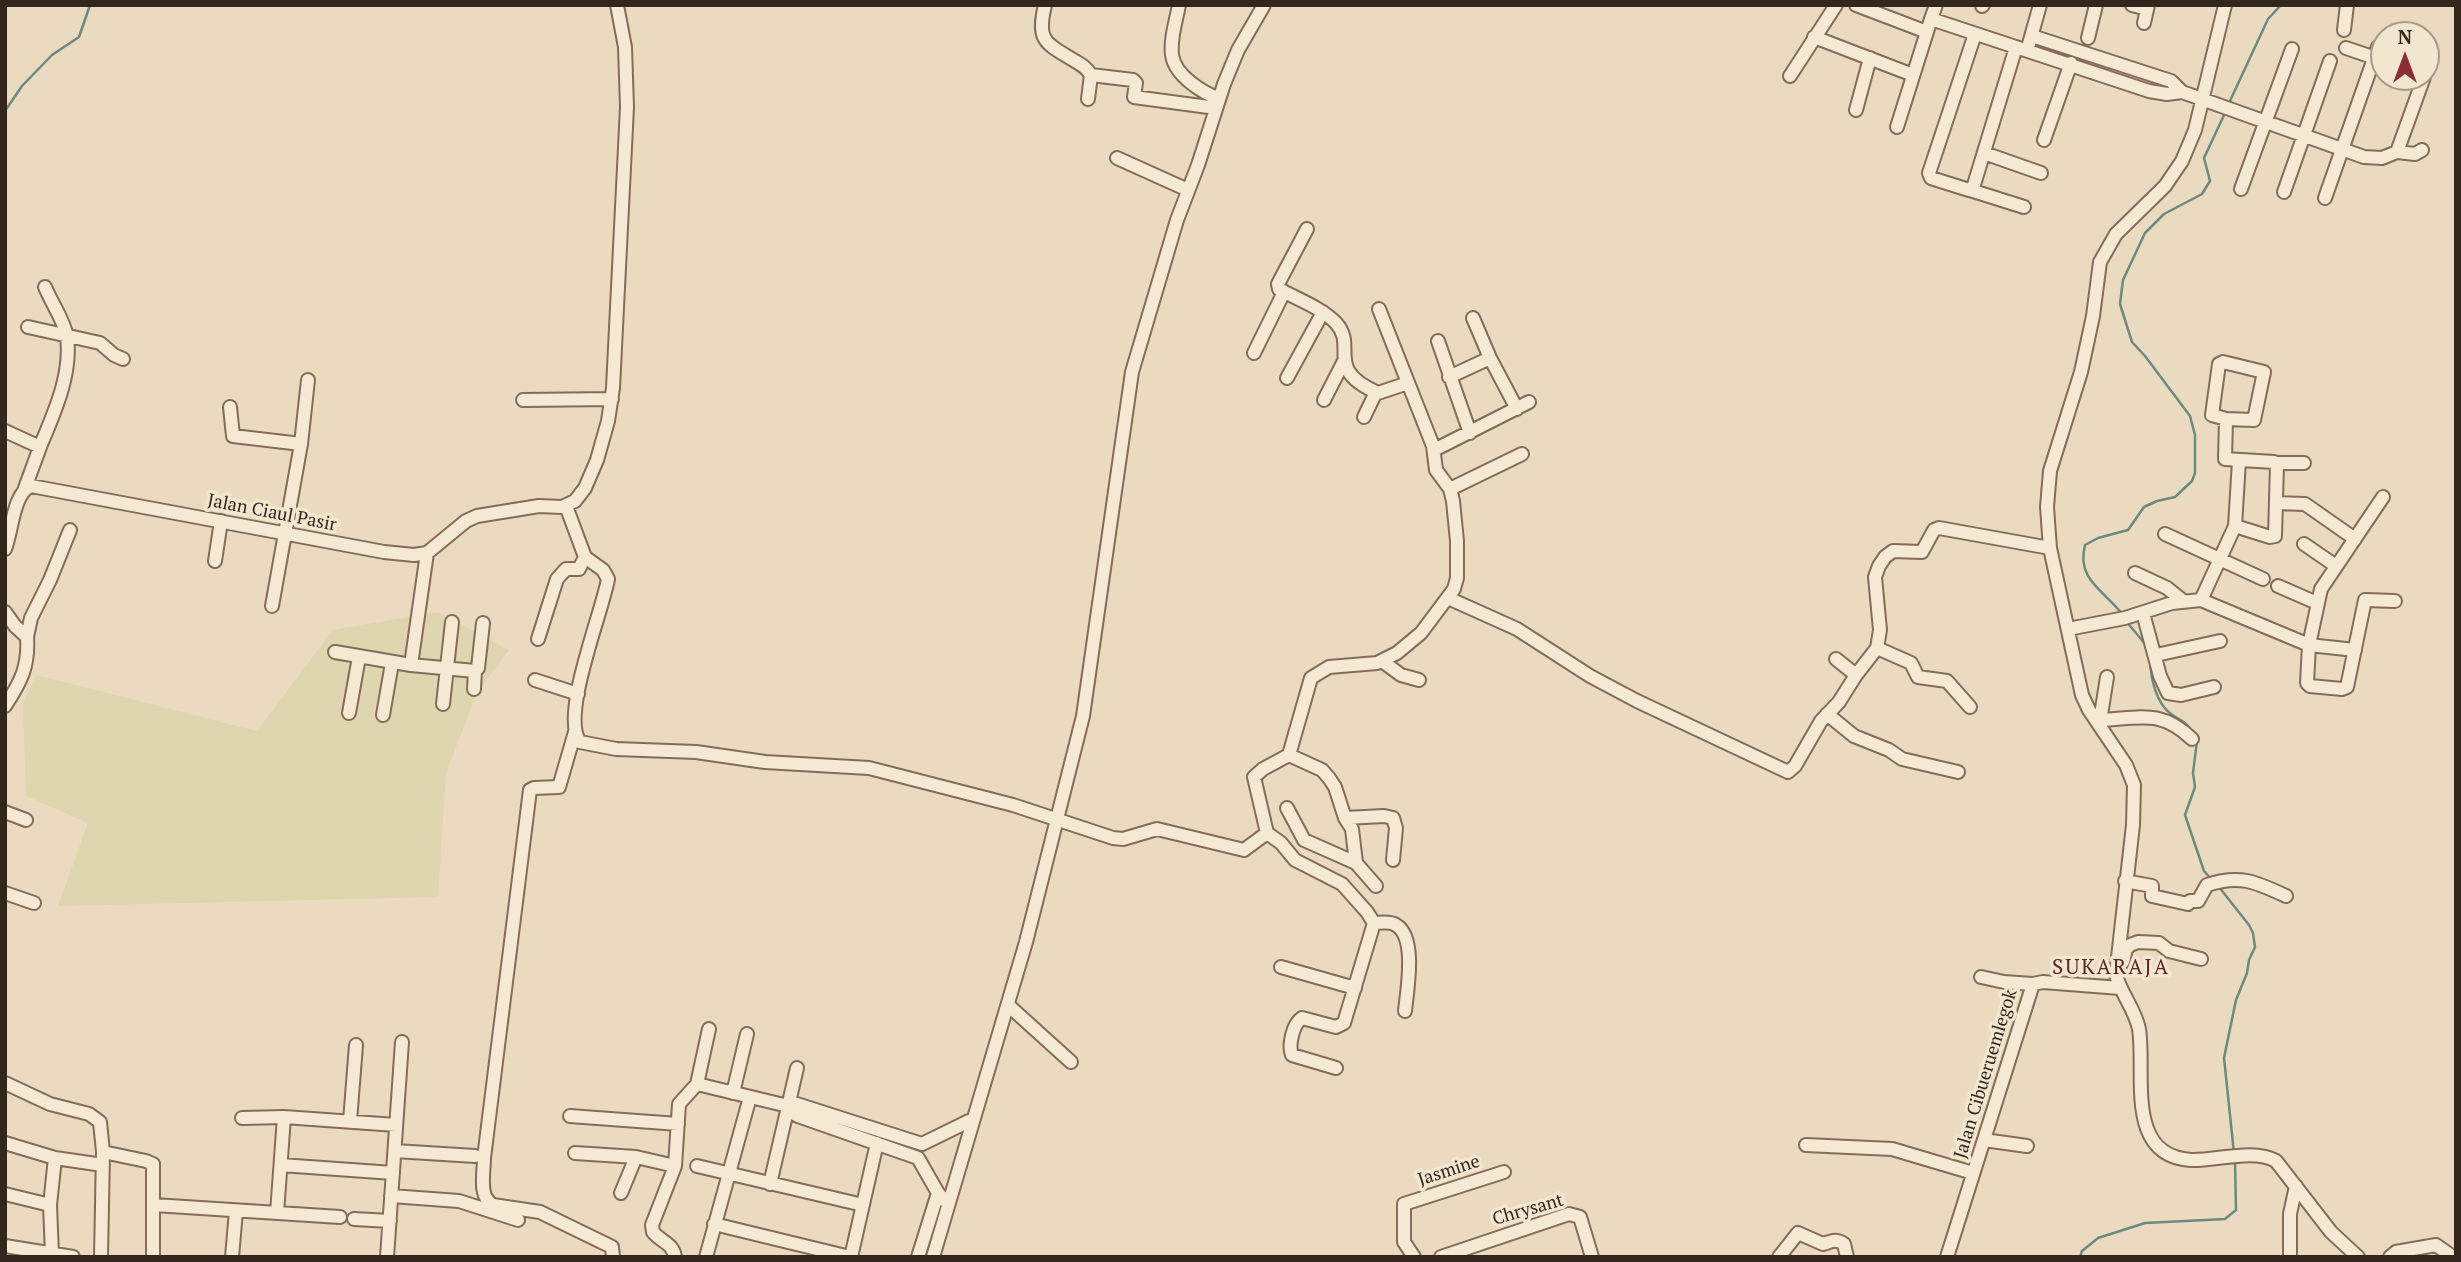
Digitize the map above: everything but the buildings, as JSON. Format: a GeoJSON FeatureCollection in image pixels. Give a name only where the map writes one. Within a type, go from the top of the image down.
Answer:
{"type":"FeatureCollection","features":[{"type":"Feature","properties":{"kind":"street"},"geometry":{"type":"LineString","coordinates":[[411,665],[427,553],[466,520],[510,509],[566,506],[578,498],[591,475],[604,434],[615,361],[627,107],[625,47],[617,5]]}},
{"type":"Feature","properties":{"kind":"street"},"geometry":{"type":"LineString","coordinates":[[1045,5],[1040,28],[1042,34],[1055,48],[1087,68],[1091,75],[1088,99]]}},
{"type":"Feature","properties":{"kind":"street"},"geometry":{"type":"LineString","coordinates":[[1179,5],[1172,59],[1195,85],[1217,104]]}},
{"type":"Feature","properties":{"kind":"street"},"geometry":{"type":"LineString","coordinates":[[933,1257],[1008,1005],[1089,686],[1132,372],[1177,220],[1217,104],[1238,50],[1264,5]]}},
{"type":"Feature","properties":{"kind":"street"},"geometry":{"type":"LineString","coordinates":[[1790,76],[1836,5]]}},
{"type":"Feature","properties":{"kind":"street"},"geometry":{"type":"LineString","coordinates":[[1856,5],[1884,10],[1927,32]]}},
{"type":"Feature","properties":{"kind":"street"},"geometry":{"type":"LineString","coordinates":[[1897,127],[1936,5]]}},
{"type":"Feature","properties":{"kind":"street"},"geometry":{"type":"LineString","coordinates":[[1970,190],[1973,188],[2022,49],[2032,36],[2040,5]]}},
{"type":"Feature","properties":{"kind":"street"},"geometry":{"type":"LineString","coordinates":[[2088,38],[2096,5]]}},
{"type":"Feature","properties":{"kind":"street"},"geometry":{"type":"LineString","coordinates":[[2132,5],[2148,7],[2144,23]]}},
{"type":"Feature","properties":{"kind":"street"},"geometry":{"type":"LineString","coordinates":[[2225,5],[2195,130],[2182,161],[2165,186],[2116,234],[2100,262],[2093,316],[2081,372],[2050,471],[2047,507],[2050,548],[2082,695],[2126,765],[2134,785],[2133,825],[2116,965],[2120,988],[2138,1026],[2142,1105],[2147,1133],[2151,1140],[2166,1152],[2187,1160],[2233,1156],[2271,1158],[2332,1232],[2358,1257]]}},
{"type":"Feature","properties":{"kind":"street"},"geometry":{"type":"LineString","coordinates":[[2344,30],[2347,5]]}},
{"type":"Feature","properties":{"kind":"street"},"geometry":{"type":"LineString","coordinates":[[1931,19],[2123,80],[2149,91],[2167,94],[2182,92]]}},
{"type":"Feature","properties":{"kind":"street"},"geometry":{"type":"LineString","coordinates":[[1975,34],[1929,175],[1931,178],[2024,207]]}},
{"type":"Feature","properties":{"kind":"street"},"geometry":{"type":"LineString","coordinates":[[2032,36],[2171,81],[2182,92],[2343,150],[2372,158],[2382,158],[2398,152],[2415,154],[2421,150]]}},
{"type":"Feature","properties":{"kind":"street"},"geometry":{"type":"LineString","coordinates":[[1814,37],[1913,75]]}},
{"type":"Feature","properties":{"kind":"street"},"geometry":{"type":"LineString","coordinates":[[2346,48],[2370,53]]}},
{"type":"Feature","properties":{"kind":"street"},"geometry":{"type":"LineString","coordinates":[[2241,189],[2292,49]]}},
{"type":"Feature","properties":{"kind":"street"},"geometry":{"type":"LineString","coordinates":[[1856,110],[1870,58]]}},
{"type":"Feature","properties":{"kind":"street"},"geometry":{"type":"LineString","coordinates":[[2284,192],[2330,61]]}},
{"type":"Feature","properties":{"kind":"street"},"geometry":{"type":"LineString","coordinates":[[2044,141],[2071,64]]}},
{"type":"Feature","properties":{"kind":"street"},"geometry":{"type":"LineString","coordinates":[[2123,80],[2129,67]]}},
{"type":"Feature","properties":{"kind":"street"},"geometry":{"type":"LineString","coordinates":[[1091,75],[1133,80],[1136,83],[1134,97],[1217,104]]}},
{"type":"Feature","properties":{"kind":"street"},"geometry":{"type":"LineString","coordinates":[[2325,198],[2370,79]]}},
{"type":"Feature","properties":{"kind":"street"},"geometry":{"type":"LineString","coordinates":[[2398,152],[2419,91]]}},
{"type":"Feature","properties":{"kind":"street"},"geometry":{"type":"LineString","coordinates":[[1984,153],[2041,173]]}},
{"type":"Feature","properties":{"kind":"street"},"geometry":{"type":"LineString","coordinates":[[1117,158],[1188,190]]}},
{"type":"Feature","properties":{"kind":"street"},"geometry":{"type":"LineString","coordinates":[[1307,229],[1278,284],[1279,289],[1323,313],[1337,324],[1341,331],[1344,361],[1351,375],[1376,391],[1383,392],[1408,383]]}},
{"type":"Feature","properties":{"kind":"street"},"geometry":{"type":"LineString","coordinates":[[5,550],[19,497],[25,488],[64,379],[66,336],[46,287]]}},
{"type":"Feature","properties":{"kind":"street"},"geometry":{"type":"LineString","coordinates":[[1254,353],[1284,292]]}},
{"type":"Feature","properties":{"kind":"street"},"geometry":{"type":"LineString","coordinates":[[1336,1068],[1292,1055],[1291,1045],[1297,1021],[1302,1018],[1336,1027],[1344,1023],[1374,923],[1342,884],[1305,867],[1267,833],[1254,780],[1255,775],[1266,767],[1289,755],[1306,693],[1315,674],[1329,667],[1362,666],[1382,661],[1405,647],[1421,633],[1448,598],[1457,578],[1456,529],[1450,489],[1436,470],[1434,450],[1380,309]]}},
{"type":"Feature","properties":{"kind":"street"},"geometry":{"type":"LineString","coordinates":[[1287,378],[1323,313]]}},
{"type":"Feature","properties":{"kind":"street"},"geometry":{"type":"LineString","coordinates":[[1473,317],[1490,358],[1517,409]]}},
{"type":"Feature","properties":{"kind":"street"},"geometry":{"type":"LineString","coordinates":[[27,327],[100,343],[123,359]]}},
{"type":"Feature","properties":{"kind":"street"},"geometry":{"type":"LineString","coordinates":[[1437,341],[1470,433]]}},
{"type":"Feature","properties":{"kind":"street"},"geometry":{"type":"LineString","coordinates":[[1449,377],[1490,358]]}},
{"type":"Feature","properties":{"kind":"street"},"geometry":{"type":"LineString","coordinates":[[1324,400],[1344,361]]}},
{"type":"Feature","properties":{"kind":"street"},"geometry":{"type":"LineString","coordinates":[[2223,362],[2263,371],[2256,419],[2226,419],[2211,413],[2219,364],[2223,362]]}},
{"type":"Feature","properties":{"kind":"street"},"geometry":{"type":"LineString","coordinates":[[272,606],[301,444],[308,380]]}},
{"type":"Feature","properties":{"kind":"street"},"geometry":{"type":"LineString","coordinates":[[1364,417],[1376,391]]}},
{"type":"Feature","properties":{"kind":"street"},"geometry":{"type":"LineString","coordinates":[[523,400],[611,399]]}},
{"type":"Feature","properties":{"kind":"street"},"geometry":{"type":"LineString","coordinates":[[1434,450],[1529,402]]}},
{"type":"Feature","properties":{"kind":"street"},"geometry":{"type":"LineString","coordinates":[[230,407],[233,436],[301,444]]}},
{"type":"Feature","properties":{"kind":"street"},"geometry":{"type":"LineString","coordinates":[[2226,419],[2227,459],[2304,463]]}},
{"type":"Feature","properties":{"kind":"street"},"geometry":{"type":"LineString","coordinates":[[5,432],[40,447]]}},
{"type":"Feature","properties":{"kind":"street"},"geometry":{"type":"LineString","coordinates":[[1450,489],[1522,454]]}},
{"type":"Feature","properties":{"kind":"street"},"geometry":{"type":"LineString","coordinates":[[2202,600],[2235,526],[2239,461]]}},
{"type":"Feature","properties":{"kind":"street"},"geometry":{"type":"LineString","coordinates":[[2235,526],[2270,537],[2275,536],[2276,463]]}},
{"type":"Feature","properties":{"kind":"street","name":"Jalan Ciaul Pasir"},"geometry":{"type":"LineString","coordinates":[[25,488],[36,485],[384,552],[414,555],[427,553]]}},
{"type":"Feature","properties":{"kind":"street"},"geometry":{"type":"LineString","coordinates":[[2383,497],[2321,589],[2309,645],[2306,680],[2310,686],[2346,688],[2365,600],[2395,601]]}},
{"type":"Feature","properties":{"kind":"street"},"geometry":{"type":"LineString","coordinates":[[2276,503],[2305,504],[2355,539]]}},
{"type":"Feature","properties":{"kind":"street"},"geometry":{"type":"LineString","coordinates":[[566,506],[585,557],[603,570],[608,579],[578,694],[575,732],[560,785],[557,788],[530,790],[484,1158],[484,1196],[487,1202],[493,1205],[540,1212],[611,1247],[613,1257]]}},
{"type":"Feature","properties":{"kind":"street"},"geometry":{"type":"LineString","coordinates":[[215,561],[220,521]]}},
{"type":"Feature","properties":{"kind":"street"},"geometry":{"type":"LineString","coordinates":[[1448,598],[1517,629],[1590,676],[1637,701],[1786,772],[1795,766],[1818,724],[1839,702],[1877,648],[1880,630],[1875,578],[1879,566],[1889,553],[1897,550],[1922,552],[1937,528],[2050,548]]}},
{"type":"Feature","properties":{"kind":"street"},"geometry":{"type":"LineString","coordinates":[[5,706],[23,675],[28,661],[27,637],[31,618],[70,530]]}},
{"type":"Feature","properties":{"kind":"street"},"geometry":{"type":"LineString","coordinates":[[2165,534],[2263,579]]}},
{"type":"Feature","properties":{"kind":"street"},"geometry":{"type":"LineString","coordinates":[[2304,544],[2336,566]]}},
{"type":"Feature","properties":{"kind":"street"},"geometry":{"type":"LineString","coordinates":[[538,639],[557,579],[566,569],[579,569],[585,557]]}},
{"type":"Feature","properties":{"kind":"street"},"geometry":{"type":"LineString","coordinates":[[2135,573],[2167,588],[2183,601]]}},
{"type":"Feature","properties":{"kind":"street"},"geometry":{"type":"LineString","coordinates":[[2278,586],[2317,603]]}},
{"type":"Feature","properties":{"kind":"street"},"geometry":{"type":"LineString","coordinates":[[2068,629],[2143,613],[2183,601],[2202,600],[2309,645],[2356,650]]}},
{"type":"Feature","properties":{"kind":"street"},"geometry":{"type":"LineString","coordinates":[[5,612],[27,637]]}},
{"type":"Feature","properties":{"kind":"street"},"geometry":{"type":"LineString","coordinates":[[2143,613],[2164,687],[2171,694],[2181,695],[2214,687]]}},
{"type":"Feature","properties":{"kind":"street"},"geometry":{"type":"LineString","coordinates":[[443,704],[452,622]]}},
{"type":"Feature","properties":{"kind":"street"},"geometry":{"type":"LineString","coordinates":[[474,688],[483,623]]}},
{"type":"Feature","properties":{"kind":"street"},"geometry":{"type":"LineString","coordinates":[[2156,655],[2220,641]]}},
{"type":"Feature","properties":{"kind":"street"},"geometry":{"type":"LineString","coordinates":[[1877,648],[1911,663],[1916,674],[1922,679],[1947,681],[1970,707]]}},
{"type":"Feature","properties":{"kind":"street"},"geometry":{"type":"LineString","coordinates":[[335,652],[392,663],[475,671]]}},
{"type":"Feature","properties":{"kind":"street"},"geometry":{"type":"LineString","coordinates":[[349,713],[359,657]]}},
{"type":"Feature","properties":{"kind":"street"},"geometry":{"type":"LineString","coordinates":[[1836,659],[1856,675]]}},
{"type":"Feature","properties":{"kind":"street"},"geometry":{"type":"LineString","coordinates":[[1382,661],[1401,676],[1419,680]]}},
{"type":"Feature","properties":{"kind":"street"},"geometry":{"type":"LineString","coordinates":[[383,715],[392,663]]}},
{"type":"Feature","properties":{"kind":"street"},"geometry":{"type":"LineString","coordinates":[[2101,724],[2107,677]]}},
{"type":"Feature","properties":{"kind":"street"},"geometry":{"type":"LineString","coordinates":[[534,680],[578,694]]}},
{"type":"Feature","properties":{"kind":"street"},"geometry":{"type":"LineString","coordinates":[[1827,714],[1854,736],[1893,752],[1902,759],[1958,772]]}},
{"type":"Feature","properties":{"kind":"street"},"geometry":{"type":"LineString","coordinates":[[2101,724],[2152,716],[2179,726],[2192,739]]}},
{"type":"Feature","properties":{"kind":"street"},"geometry":{"type":"LineString","coordinates":[[575,732],[580,742],[608,748],[696,752],[765,762],[869,768],[1013,805],[1114,838],[1123,839],[1157,829],[1244,850],[1267,833]]}},
{"type":"Feature","properties":{"kind":"street"},"geometry":{"type":"LineString","coordinates":[[1289,755],[1322,770],[1335,787],[1345,818],[1352,828],[1356,863]]}},
{"type":"Feature","properties":{"kind":"street"},"geometry":{"type":"LineString","coordinates":[[1287,808],[1304,840],[1356,863],[1376,886]]}},
{"type":"Feature","properties":{"kind":"street"},"geometry":{"type":"LineString","coordinates":[[5,812],[26,820]]}},
{"type":"Feature","properties":{"kind":"street"},"geometry":{"type":"LineString","coordinates":[[1345,818],[1393,818],[1396,828],[1393,860]]}},
{"type":"Feature","properties":{"kind":"street"},"geometry":{"type":"LineString","coordinates":[[2125,881],[2152,886],[2152,896],[2188,904],[2190,901],[2198,901],[2207,885],[2220,881],[2252,880],[2286,896]]}},
{"type":"Feature","properties":{"kind":"street"},"geometry":{"type":"LineString","coordinates":[[5,893],[34,903]]}},
{"type":"Feature","properties":{"kind":"street"},"geometry":{"type":"LineString","coordinates":[[1374,923],[1393,923],[1399,926],[1407,941],[1409,952],[1405,1012]]}},
{"type":"Feature","properties":{"kind":"street"},"geometry":{"type":"LineString","coordinates":[[2116,965],[2123,962],[2130,945],[2137,942],[2159,943],[2169,951],[2201,958]]}},
{"type":"Feature","properties":{"kind":"street"},"geometry":{"type":"LineString","coordinates":[[1280,967],[1355,988]]}},
{"type":"Feature","properties":{"kind":"street"},"geometry":{"type":"LineString","coordinates":[[1981,977],[2033,984]]}},
{"type":"Feature","properties":{"kind":"street","name":"Jalan Cibueruemlegok"},"geometry":{"type":"LineString","coordinates":[[1947,1257],[2033,984],[2043,982],[2120,988]]}},
{"type":"Feature","properties":{"kind":"street"},"geometry":{"type":"LineString","coordinates":[[1008,1005],[1071,1062]]}},
{"type":"Feature","properties":{"kind":"street"},"geometry":{"type":"LineString","coordinates":[[675,1257],[674,1250],[656,1236],[652,1229],[655,1213],[675,1166],[679,1104],[690,1091],[709,1029]]}},
{"type":"Feature","properties":{"kind":"street"},"geometry":{"type":"LineString","coordinates":[[733,1093],[747,1034]]}},
{"type":"Feature","properties":{"kind":"street"},"geometry":{"type":"LineString","coordinates":[[387,1257],[402,1042]]}},
{"type":"Feature","properties":{"kind":"street"},"geometry":{"type":"LineString","coordinates":[[350,1121],[356,1045]]}},
{"type":"Feature","properties":{"kind":"street"},"geometry":{"type":"LineString","coordinates":[[770,1184],[797,1068]]}},
{"type":"Feature","properties":{"kind":"street"},"geometry":{"type":"LineString","coordinates":[[5,1083],[50,1104],[96,1117],[102,1128],[101,1257]]}},
{"type":"Feature","properties":{"kind":"street"},"geometry":{"type":"LineString","coordinates":[[690,1091],[733,1093],[788,1106],[797,1104],[922,1144],[968,1121]]}},
{"type":"Feature","properties":{"kind":"street"},"geometry":{"type":"LineString","coordinates":[[706,1257],[750,1097]]}},
{"type":"Feature","properties":{"kind":"street"},"geometry":{"type":"LineString","coordinates":[[788,1106],[792,1113],[798,1116],[918,1158],[938,1193],[948,1204]]}},
{"type":"Feature","properties":{"kind":"street"},"geometry":{"type":"LineString","coordinates":[[570,1116],[678,1124]]}},
{"type":"Feature","properties":{"kind":"street"},"geometry":{"type":"LineString","coordinates":[[242,1118],[284,1117],[396,1125]]}},
{"type":"Feature","properties":{"kind":"street"},"geometry":{"type":"LineString","coordinates":[[277,1213],[284,1117]]}},
{"type":"Feature","properties":{"kind":"street"},"geometry":{"type":"LineString","coordinates":[[1984,1140],[2027,1146]]}},
{"type":"Feature","properties":{"kind":"street"},"geometry":{"type":"LineString","coordinates":[[5,1143],[55,1158],[146,1160],[153,1164],[153,1257]]}},
{"type":"Feature","properties":{"kind":"street"},"geometry":{"type":"LineString","coordinates":[[714,1224],[850,1257],[877,1143]]}},
{"type":"Feature","properties":{"kind":"street"},"geometry":{"type":"LineString","coordinates":[[918,1158],[922,1144]]}},
{"type":"Feature","properties":{"kind":"street"},"geometry":{"type":"LineString","coordinates":[[1806,1145],[1892,1149],[1973,1173]]}},
{"type":"Feature","properties":{"kind":"street"},"geometry":{"type":"LineString","coordinates":[[395,1151],[475,1156]]}},
{"type":"Feature","properties":{"kind":"street"},"geometry":{"type":"LineString","coordinates":[[575,1153],[636,1157],[675,1166]]}},
{"type":"Feature","properties":{"kind":"street"},"geometry":{"type":"LineString","coordinates":[[621,1193],[636,1157]]}},
{"type":"Feature","properties":{"kind":"street"},"geometry":{"type":"LineString","coordinates":[[52,1255],[50,1205],[55,1158]]}},
{"type":"Feature","properties":{"kind":"street"},"geometry":{"type":"LineString","coordinates":[[281,1165],[393,1173]]}},
{"type":"Feature","properties":{"kind":"street"},"geometry":{"type":"LineString","coordinates":[[697,1166],[863,1205]]}},
{"type":"Feature","properties":{"kind":"street","name":"Jasmine"},"geometry":{"type":"LineString","coordinates":[[1414,1257],[1404,1242],[1404,1204],[1504,1172]]}},
{"type":"Feature","properties":{"kind":"street"},"geometry":{"type":"LineString","coordinates":[[2290,1257],[2290,1214],[2296,1186]]}},
{"type":"Feature","properties":{"kind":"street"},"geometry":{"type":"LineString","coordinates":[[918,1257],[938,1193]]}},
{"type":"Feature","properties":{"kind":"street"},"geometry":{"type":"LineString","coordinates":[[5,1194],[50,1205]]}},
{"type":"Feature","properties":{"kind":"street"},"geometry":{"type":"LineString","coordinates":[[391,1196],[459,1201],[519,1220]]}},
{"type":"Feature","properties":{"kind":"street"},"geometry":{"type":"LineString","coordinates":[[154,1205],[340,1217]]}},
{"type":"Feature","properties":{"kind":"street"},"geometry":{"type":"LineString","coordinates":[[232,1257],[236,1211]]}},
{"type":"Feature","properties":{"kind":"street","name":"Chrysant"},"geometry":{"type":"LineString","coordinates":[[1445,1256],[1569,1214],[1580,1217],[1592,1257]]}},
{"type":"Feature","properties":{"kind":"street"},"geometry":{"type":"LineString","coordinates":[[354,1219],[390,1221]]}},
{"type":"Feature","properties":{"kind":"street"},"geometry":{"type":"LineString","coordinates":[[1779,1257],[1798,1233],[1823,1244],[1831,1240],[1840,1242],[1844,1244],[1847,1257]]}},
{"type":"Feature","properties":{"kind":"street"},"geometry":{"type":"LineString","coordinates":[[2390,1257],[2396,1252],[2436,1245],[2453,1257]]}},
{"type":"Feature","properties":{"kind":"street"},"geometry":{"type":"LineString","coordinates":[[5,1246],[73,1257]]}},
{"type":"Feature","properties":{"kind":"shaded area"},"geometry":{"type":"Polygon","coordinates":[[[438,612],[509,650],[477,693],[446,773],[438,897],[58,906],[88,823],[26,796],[23,703],[36,675],[257,731],[333,630],[438,612]]]}},
{"type":"Feature","properties":{"kind":"waterway"},"geometry":{"type":"LineString","coordinates":[[5,111],[22,86],[52,55],[79,37],[90,5]]}},
{"type":"Feature","properties":{"kind":"waterway"},"geometry":{"type":"LineString","coordinates":[[2229,103],[2268,19],[2281,5]]}},
{"type":"Feature","properties":{"kind":"waterway"},"geometry":{"type":"LineString","coordinates":[[2123,615],[2088,576],[2083,557],[2085,545],[2098,538],[2128,530],[2144,507],[2175,497],[2192,481],[2195,473],[2195,435],[2190,416],[2132,342],[2120,304],[2123,280],[2145,233],[2164,214],[2202,194],[2210,181],[2204,158],[2225,113]]}},
{"type":"Feature","properties":{"kind":"waterway"},"geometry":{"type":"LineString","coordinates":[[2126,621],[2146,645]]}},
{"type":"Feature","properties":{"kind":"waterway"},"geometry":{"type":"LineString","coordinates":[[2150,661],[2153,683],[2162,704],[2193,732]]}},
{"type":"Feature","properties":{"kind":"waterway"},"geometry":{"type":"LineString","coordinates":[[2197,741],[2193,773],[2195,787],[2185,815],[2204,871],[2212,880]]}},
{"type":"Feature","properties":{"kind":"waterway"},"geometry":{"type":"LineString","coordinates":[[2219,887],[2249,925],[2255,947],[2236,1000],[2224,1058],[2234,1153]]}},
{"type":"Feature","properties":{"kind":"waterway"},"geometry":{"type":"LineString","coordinates":[[2080,1257],[2082,1251],[2098,1238],[2145,1223],[2225,1219],[2236,1210],[2235,1160]]}},
{"type":"Feature","properties":{"kind":"district","name":"SUKARAJA"},"geometry":{"type":"Point","coordinates":[2111,968]}}]}
